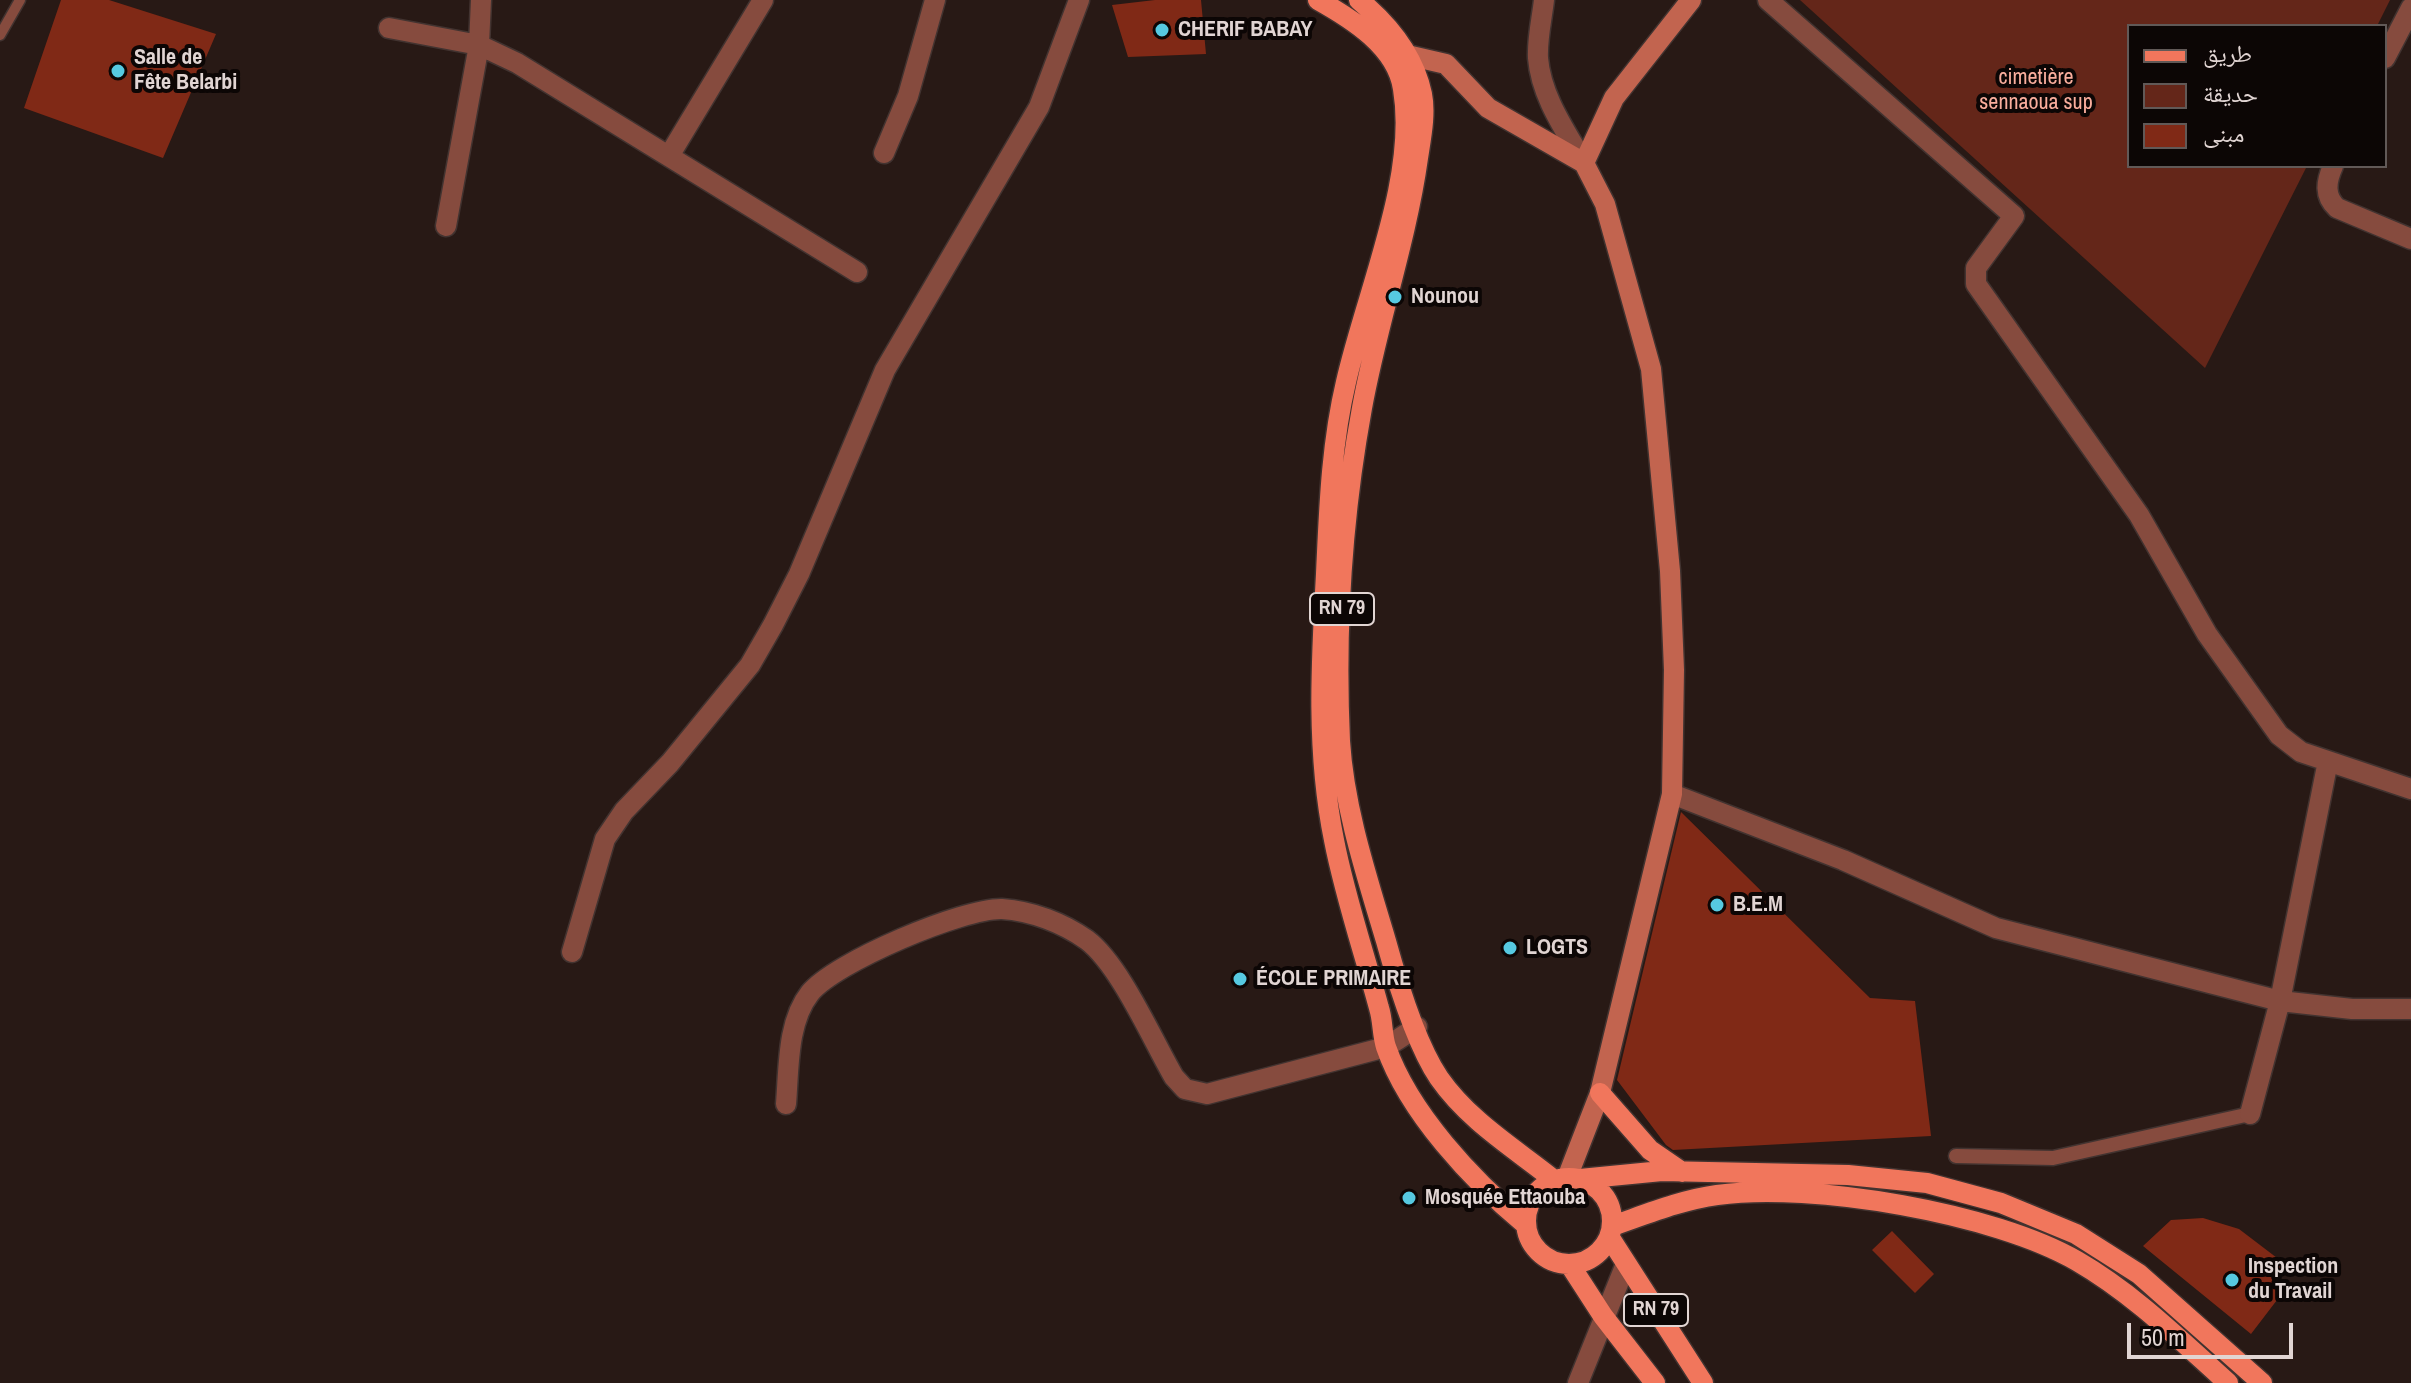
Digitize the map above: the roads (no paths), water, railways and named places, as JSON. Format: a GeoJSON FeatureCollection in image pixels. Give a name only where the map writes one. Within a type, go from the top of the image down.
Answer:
{"type":"FeatureCollection","features":[{"type":"Feature","properties":{"kind":"main road"},"geometry":{"type":"LineString","coordinates":[[1318,0],[1368,32],[1390,58],[1403,84],[1407,126],[1397,196],[1345,384],[1330,483],[1321,658],[1321,751],[1333,839],[1380,1011],[1386,1047],[1429,1124],[1470,1174],[1525,1224],[1536,1249],[1557,1263],[1570,1265],[1598,1254],[1611,1232],[1608,1202],[1591,1184],[1567,1179]]}},
{"type":"Feature","properties":{"kind":"main road","name":"RN 79"},"geometry":{"type":"LineString","coordinates":[[1359,0],[1384,20],[1407,55],[1422,95],[1422,133],[1413,198],[1362,409],[1342,544],[1340,743],[1351,810],[1404,1002],[1438,1076],[1466,1110],[1567,1179]]}},
{"type":"Feature","properties":{"kind":"main road"},"geometry":{"type":"LineString","coordinates":[[1584,163],[1614,98],[1691,0]]}},
{"type":"Feature","properties":{"kind":"main road"},"geometry":{"type":"LineString","coordinates":[[1407,55],[1446,64],[1488,108],[1584,163],[1605,204],[1651,369],[1670,571],[1674,670],[1672,794],[1600,1093],[1567,1179]]}},
{"type":"Feature","properties":{"kind":"main road"},"geometry":{"type":"LineString","coordinates":[[1600,1093],[1650,1150],[1682,1172]]}},
{"type":"Feature","properties":{"kind":"main road"},"geometry":{"type":"LineString","coordinates":[[1525,1224],[1532,1197],[1567,1179],[1682,1172],[1848,1175],[1927,1183],[2001,1203],[2076,1234],[2139,1274],[2262,1383]]}},
{"type":"Feature","properties":{"kind":"main road"},"geometry":{"type":"LineString","coordinates":[[1611,1232],[1696,1198],[1720,1194],[1835,1197],[1911,1206],[1999,1230],[2075,1260],[2135,1300],[2228,1383]]}},
{"type":"Feature","properties":{"kind":"main road","name":"RN 79"},"geometry":{"type":"LineString","coordinates":[[1611,1232],[1626,1264],[1703,1383]]}},
{"type":"Feature","properties":{"kind":"main road","name":"RN 79"},"geometry":{"type":"LineString","coordinates":[[1570,1265],[1603,1316],[1655,1383]]}},
{"type":"Feature","properties":{"kind":"street"},"geometry":{"type":"LineString","coordinates":[[446,226],[479,45],[481,0]]}},
{"type":"Feature","properties":{"kind":"street"},"geometry":{"type":"LineString","coordinates":[[669,156],[763,0]]}},
{"type":"Feature","properties":{"kind":"street"},"geometry":{"type":"LineString","coordinates":[[884,153],[908,96],[935,0]]}},
{"type":"Feature","properties":{"kind":"street"},"geometry":{"type":"LineString","coordinates":[[572,952],[605,839],[624,811],[670,763],[750,665],[773,625],[799,574],[885,370],[1039,107],[1079,0]]}},
{"type":"Feature","properties":{"kind":"street"},"geometry":{"type":"LineString","coordinates":[[1544,0],[1538,55],[1540,73],[1551,107],[1584,163]]}},
{"type":"Feature","properties":{"kind":"street"},"geometry":{"type":"LineString","coordinates":[[1768,0],[2014,216],[1976,268],[1976,284],[2139,515],[2207,634],[2261,714],[2279,735],[2301,752],[2410,786]]}},
{"type":"Feature","properties":{"kind":"street"},"geometry":{"type":"LineString","coordinates":[[2387,54],[2411,8]]}},
{"type":"Feature","properties":{"kind":"street"},"geometry":{"type":"LineString","coordinates":[[389,28],[479,45],[517,63],[857,272]]}},
{"type":"Feature","properties":{"kind":"street"},"geometry":{"type":"LineString","coordinates":[[2332,168],[2327,188],[2329,201],[2371,224],[2411,239]]}},
{"type":"Feature","properties":{"kind":"street"},"geometry":{"type":"LineString","coordinates":[[1956,1156],[2053,1158],[2250,1114],[2280,1001],[2328,761]]}},
{"type":"Feature","properties":{"kind":"street"},"geometry":{"type":"LineString","coordinates":[[1672,794],[1843,860],[1996,928],[2280,1001],[2352,1009],[2411,1009]]}},
{"type":"Feature","properties":{"kind":"street"},"geometry":{"type":"LineString","coordinates":[[786,1104],[790,1050],[799,1012],[812,991],[850,965],[944,920],[1001,909],[1045,918],[1069,928],[1105,955],[1174,1077],[1197,1094],[1260,1083],[1386,1047],[1417,1027]]}},
{"type":"Feature","properties":{"kind":"street"},"geometry":{"type":"LineString","coordinates":[[1578,1383],[1626,1264]]}},
{"type":"Feature","properties":{"kind":"lane"},"geometry":{"type":"LineString","coordinates":[[0,35],[20,0]]}},
{"type":"Feature","properties":{"kind":"place","name":"CHERIF BABAY"},"geometry":{"type":"Point","coordinates":[1162,30]}},
{"type":"Feature","properties":{"kind":"place","name":"Salle de Fête Belarbi"},"geometry":{"type":"Point","coordinates":[118,71]}},
{"type":"Feature","properties":{"kind":"place","name":"Nounou"},"geometry":{"type":"Point","coordinates":[1395,297]}},
{"type":"Feature","properties":{"kind":"place","name":"B.E.M"},"geometry":{"type":"Point","coordinates":[1717,905]}},
{"type":"Feature","properties":{"kind":"place","name":"LOGTS"},"geometry":{"type":"Point","coordinates":[1510,948]}},
{"type":"Feature","properties":{"kind":"place","name":"ÉCOLE PRIMAIRE"},"geometry":{"type":"Point","coordinates":[1240,979]}},
{"type":"Feature","properties":{"kind":"place","name":"Mosquée Ettaouba"},"geometry":{"type":"Point","coordinates":[1409,1198]}},
{"type":"Feature","properties":{"kind":"place","name":"Inspection du Travail"},"geometry":{"type":"Point","coordinates":[2232,1280]}},
{"type":"Feature","properties":{"kind":"park label","name":"cimetière sennaoua sup"},"geometry":{"type":"Point","coordinates":[2036,90]}}]}
